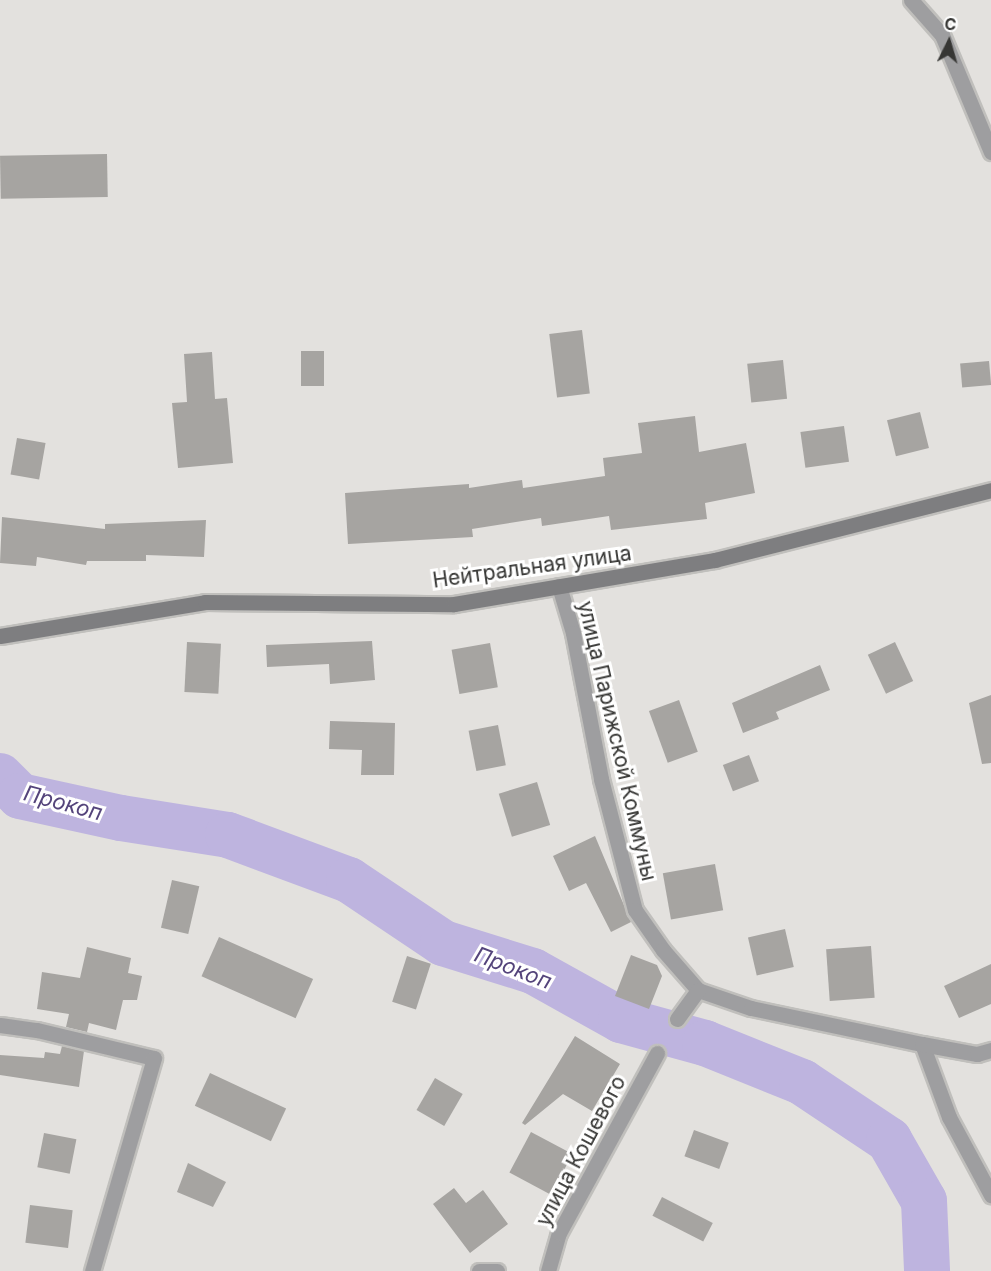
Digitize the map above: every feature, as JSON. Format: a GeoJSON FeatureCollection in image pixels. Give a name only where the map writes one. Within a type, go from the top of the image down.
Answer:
{"type":"FeatureCollection","features":[{"type":"Feature","properties":{"kind":"main road","name":"Нейтральная улица"},"geometry":{"type":"LineString","coordinates":[[0,636],[205,602],[454,604],[715,560],[991,490]]}},
{"type":"Feature","properties":{"kind":"street"},"geometry":{"type":"LineString","coordinates":[[911,0],[942,35],[991,152]]}},
{"type":"Feature","properties":{"kind":"street","name":"улица Парижской Коммуны"},"geometry":{"type":"LineString","coordinates":[[559,586],[573,633],[601,779],[635,910],[698,990]]}},
{"type":"Feature","properties":{"kind":"street"},"geometry":{"type":"LineString","coordinates":[[677,1019],[698,990],[752,1008],[922,1044],[977,1054],[991,1050]]}},
{"type":"Feature","properties":{"kind":"street"},"geometry":{"type":"LineString","coordinates":[[0,1025],[37,1030],[154,1058],[92,1271]]}},
{"type":"Feature","properties":{"kind":"street"},"geometry":{"type":"LineString","coordinates":[[922,1044],[950,1116],[991,1195]]}},
{"type":"Feature","properties":{"kind":"street","name":"улица Кошевого"},"geometry":{"type":"LineString","coordinates":[[548,1271],[559,1233],[657,1053]]}},
{"type":"Feature","properties":{"kind":"street"},"geometry":{"type":"LineString","coordinates":[[479,1271],[497,1271]]}},
{"type":"Feature","properties":{"kind":"building"},"geometry":{"type":"Polygon","coordinates":[[[107,154],[108,197],[1,199],[0,156],[107,154]]]}},
{"type":"Feature","properties":{"kind":"building"},"geometry":{"type":"Polygon","coordinates":[[[582,330],[590,394],[557,398],[549,334],[582,330]]]}},
{"type":"Feature","properties":{"kind":"building"},"geometry":{"type":"Polygon","coordinates":[[[301,351],[324,351],[324,386],[301,386],[301,351]]]}},
{"type":"Feature","properties":{"kind":"building"},"geometry":{"type":"Polygon","coordinates":[[[212,352],[215,399],[227,398],[233,463],[178,468],[172,403],[187,402],[184,354],[212,352]]]}},
{"type":"Feature","properties":{"kind":"building"},"geometry":{"type":"Polygon","coordinates":[[[783,360],[787,399],[751,403],[747,364],[783,360]]]}},
{"type":"Feature","properties":{"kind":"building"},"geometry":{"type":"Polygon","coordinates":[[[989,361],[991,385],[962,387],[960,364],[989,361]]]}},
{"type":"Feature","properties":{"kind":"building"},"geometry":{"type":"Polygon","coordinates":[[[920,412],[929,448],[896,456],[887,420],[920,412]]]}},
{"type":"Feature","properties":{"kind":"building"},"geometry":{"type":"Polygon","coordinates":[[[695,416],[699,452],[746,443],[755,493],[705,503],[707,519],[611,530],[609,516],[542,526],[541,518],[472,529],[473,537],[348,544],[345,493],[469,484],[469,488],[522,480],[523,488],[605,476],[603,458],[642,453],[638,423],[695,416]]]}},
{"type":"Feature","properties":{"kind":"building"},"geometry":{"type":"Polygon","coordinates":[[[844,426],[849,462],[805,468],[800,432],[844,426]]]}},
{"type":"Feature","properties":{"kind":"building"},"geometry":{"type":"Polygon","coordinates":[[[17,438],[46,443],[39,479],[11,474],[17,438]]]}},
{"type":"Feature","properties":{"kind":"building"},"geometry":{"type":"Polygon","coordinates":[[[2,517],[105,529],[105,524],[206,520],[204,557],[146,555],[146,561],[87,561],[86,565],[37,557],[36,566],[0,563],[2,517]]]}},
{"type":"Feature","properties":{"kind":"building"},"geometry":{"type":"Polygon","coordinates":[[[372,641],[375,680],[330,684],[329,664],[267,667],[266,645],[372,641]]]}},
{"type":"Feature","properties":{"kind":"building"},"geometry":{"type":"Polygon","coordinates":[[[187,642],[221,644],[218,694],[184,692],[187,642]]]}},
{"type":"Feature","properties":{"kind":"building"},"geometry":{"type":"Polygon","coordinates":[[[895,642],[913,681],[886,694],[868,655],[895,642]]]}},
{"type":"Feature","properties":{"kind":"building"},"geometry":{"type":"Polygon","coordinates":[[[490,643],[498,687],[459,694],[452,650],[490,643]]]}},
{"type":"Feature","properties":{"kind":"building"},"geometry":{"type":"Polygon","coordinates":[[[820,665],[830,690],[776,712],[779,719],[743,733],[732,703],[820,665]]]}},
{"type":"Feature","properties":{"kind":"building"},"geometry":{"type":"Polygon","coordinates":[[[991,695],[991,763],[982,764],[969,703],[991,695]]]}},
{"type":"Feature","properties":{"kind":"building"},"geometry":{"type":"Polygon","coordinates":[[[679,700],[698,752],[668,763],[649,711],[679,700]]]}},
{"type":"Feature","properties":{"kind":"building"},"geometry":{"type":"Polygon","coordinates":[[[330,721],[395,723],[394,775],[361,775],[362,750],[329,749],[330,721]]]}},
{"type":"Feature","properties":{"kind":"building"},"geometry":{"type":"Polygon","coordinates":[[[498,725],[506,765],[476,771],[469,731],[498,725]]]}},
{"type":"Feature","properties":{"kind":"building"},"geometry":{"type":"Polygon","coordinates":[[[749,755],[759,781],[733,791],[723,765],[749,755]]]}},
{"type":"Feature","properties":{"kind":"building"},"geometry":{"type":"Polygon","coordinates":[[[537,782],[550,825],[512,837],[499,794],[537,782]]]}},
{"type":"Feature","properties":{"kind":"building"},"geometry":{"type":"Polygon","coordinates":[[[595,836],[631,922],[611,932],[586,883],[569,891],[553,856],[595,836]]]}},
{"type":"Feature","properties":{"kind":"building"},"geometry":{"type":"Polygon","coordinates":[[[715,864],[723,910],[671,919],[663,873],[715,864]]]}},
{"type":"Feature","properties":{"kind":"building"},"geometry":{"type":"Polygon","coordinates":[[[172,880],[199,886],[188,934],[161,928],[172,880]]]}},
{"type":"Feature","properties":{"kind":"building"},"geometry":{"type":"Polygon","coordinates":[[[785,929],[794,967],[757,976],[748,938],[785,929]]]}},
{"type":"Feature","properties":{"kind":"building"},"geometry":{"type":"Polygon","coordinates":[[[219,937],[313,979],[296,1018],[202,976],[219,937]]]}},
{"type":"Feature","properties":{"kind":"building"},"geometry":{"type":"Polygon","coordinates":[[[871,946],[875,998],[830,1001],[826,949],[871,946]]]}},
{"type":"Feature","properties":{"kind":"building"},"geometry":{"type":"Polygon","coordinates":[[[87,947],[131,958],[128,973],[142,976],[137,1000],[123,1000],[116,1030],[89,1023],[87,1032],[66,1027],[69,1014],[37,1009],[42,972],[80,978],[87,947]]]}},
{"type":"Feature","properties":{"kind":"building"},"geometry":{"type":"Polygon","coordinates":[[[631,955],[657,965],[662,976],[649,1009],[615,996],[631,955]]]}},
{"type":"Feature","properties":{"kind":"building"},"geometry":{"type":"Polygon","coordinates":[[[407,956],[431,964],[416,1009],[392,1002],[407,956]]]}},
{"type":"Feature","properties":{"kind":"building"},"geometry":{"type":"Polygon","coordinates":[[[991,964],[991,1004],[959,1018],[944,986],[991,964]]]}},
{"type":"Feature","properties":{"kind":"building"},"geometry":{"type":"Polygon","coordinates":[[[575,1036],[620,1064],[592,1111],[563,1094],[525,1125],[522,1123],[575,1036]]]}},
{"type":"Feature","properties":{"kind":"building"},"geometry":{"type":"Polygon","coordinates":[[[62,1046],[84,1051],[79,1087],[0,1075],[0,1055],[44,1058],[45,1052],[60,1054],[62,1046]]]}},
{"type":"Feature","properties":{"kind":"building"},"geometry":{"type":"Polygon","coordinates":[[[210,1073],[286,1108],[271,1141],[195,1106],[210,1073]]]}},
{"type":"Feature","properties":{"kind":"building"},"geometry":{"type":"Polygon","coordinates":[[[435,1078],[463,1094],[444,1126],[417,1110],[435,1078]]]}},
{"type":"Feature","properties":{"kind":"building"},"geometry":{"type":"Polygon","coordinates":[[[694,1130],[729,1143],[719,1169],[684,1156],[694,1130]]]}},
{"type":"Feature","properties":{"kind":"building"},"geometry":{"type":"Polygon","coordinates":[[[531,1132],[572,1154],[551,1195],[509,1173],[531,1132]]]}},
{"type":"Feature","properties":{"kind":"building"},"geometry":{"type":"Polygon","coordinates":[[[44,1133],[76,1139],[70,1174],[37,1167],[44,1133]]]}},
{"type":"Feature","properties":{"kind":"building"},"geometry":{"type":"Polygon","coordinates":[[[188,1163],[226,1182],[213,1207],[177,1192],[188,1163]]]}},
{"type":"Feature","properties":{"kind":"building"},"geometry":{"type":"Polygon","coordinates":[[[454,1188],[466,1203],[483,1190],[508,1224],[470,1253],[433,1204],[454,1188]]]}},
{"type":"Feature","properties":{"kind":"building"},"geometry":{"type":"Polygon","coordinates":[[[662,1197],[713,1223],[703,1242],[652,1216],[662,1197]]]}},
{"type":"Feature","properties":{"kind":"building"},"geometry":{"type":"Polygon","coordinates":[[[30,1205],[73,1210],[68,1248],[25,1243],[30,1205]]]}},
{"type":"Feature","properties":{"kind":"waterway","name":"Прокоп"},"geometry":{"type":"LineString","coordinates":[[0,776],[20,796],[121,818],[228,835],[349,880],[443,943],[533,971],[621,1020],[705,1043],[802,1082],[889,1140],[924,1201],[927,1271]]}}]}
